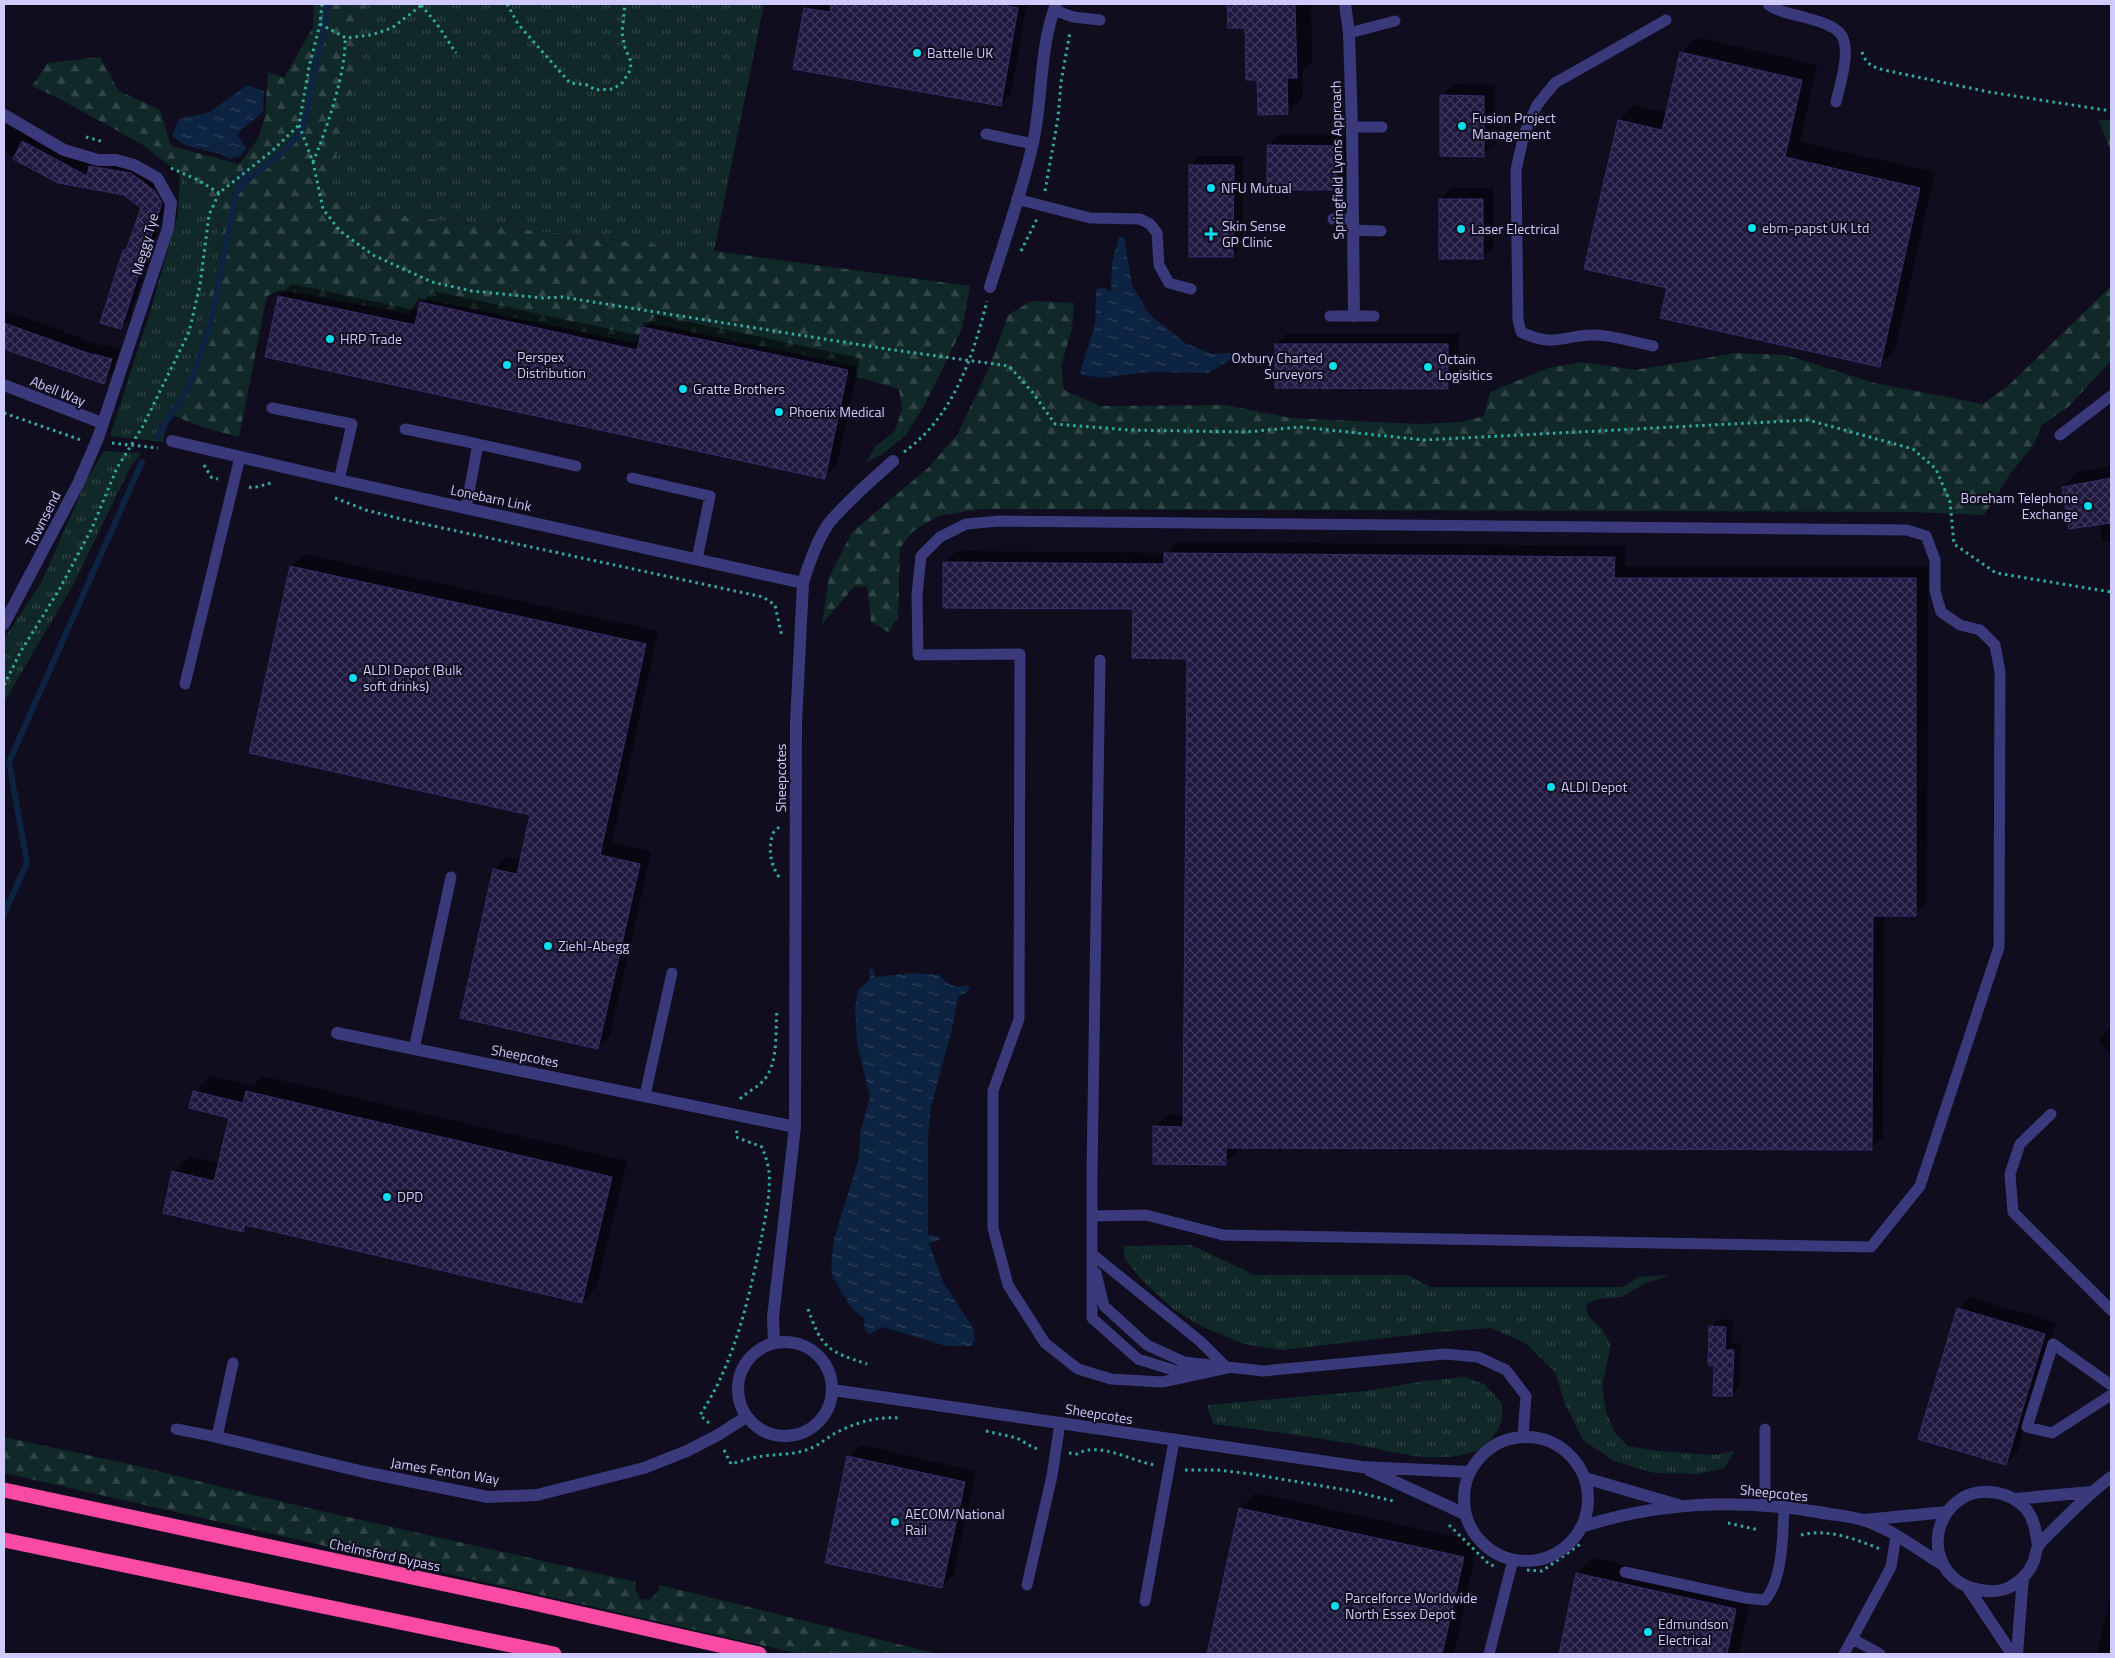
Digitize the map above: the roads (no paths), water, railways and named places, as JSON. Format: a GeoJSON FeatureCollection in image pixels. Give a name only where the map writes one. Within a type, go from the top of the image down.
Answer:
{"type":"FeatureCollection","features":[{"type":"Feature","properties":{"kind":"highway","name":"Chelmsford Bypass"},"geometry":{"type":"LineString","coordinates":[[4,1490],[519,1600],[759,1654]]}},
{"type":"Feature","properties":{"kind":"highway"},"geometry":{"type":"LineString","coordinates":[[4,1540],[554,1654]]}},
{"type":"Feature","properties":{"kind":"street","name":"Springfield Lyons Approach"},"geometry":{"type":"LineString","coordinates":[[1345,4],[1349,33],[1352,127],[1354,316]]}},
{"type":"Feature","properties":{"kind":"street"},"geometry":{"type":"LineString","coordinates":[[990,287],[1033,144],[1038,113],[1042,60],[1055,7]]}},
{"type":"Feature","properties":{"kind":"street","name":"Meggy Tye"},"geometry":{"type":"LineString","coordinates":[[4,115],[64,150],[98,160],[116,160],[134,165],[157,178],[171,202],[168,228],[102,424]]}},
{"type":"Feature","properties":{"kind":"street","name":"Abell Way"},"geometry":{"type":"LineString","coordinates":[[4,385],[102,424]]}},
{"type":"Feature","properties":{"kind":"street","name":"Townsend"},"geometry":{"type":"LineString","coordinates":[[4,624],[79,482],[102,424]]}},
{"type":"Feature","properties":{"kind":"street","name":"Lonebarn Link"},"geometry":{"type":"LineString","coordinates":[[172,441],[803,583]]}},
{"type":"Feature","properties":{"kind":"street","name":"Sheepcotes"},"geometry":{"type":"LineString","coordinates":[[774,1343],[774,1317],[795,1127],[796,723],[803,583],[810,562],[828,525],[853,497],[892,461]]}},
{"type":"Feature","properties":{"kind":"street","name":"Sheepcotes"},"geometry":{"type":"LineString","coordinates":[[337,1033],[795,1127]]}},
{"type":"Feature","properties":{"kind":"street"},"geometry":{"type":"LineString","coordinates":[[789,1342],[802,1345],[816,1353],[828,1368],[832,1390],[829,1406],[817,1424],[800,1434],[784,1437],[771,1435],[759,1429],[746,1417],[738,1400],[737,1385],[743,1366],[752,1354],[774,1343],[789,1342]]}},
{"type":"Feature","properties":{"kind":"street","name":"Sheepcotes"},"geometry":{"type":"LineString","coordinates":[[832,1390],[1174,1441],[1362,1466],[1469,1472]]}},
{"type":"Feature","properties":{"kind":"street","name":"James Fenton Way"},"geometry":{"type":"LineString","coordinates":[[217,1437],[364,1472],[488,1497],[537,1494],[644,1468],[687,1451],[718,1435],[746,1417]]}},
{"type":"Feature","properties":{"kind":"street"},"geometry":{"type":"LineString","coordinates":[[1523,1436],[1542,1439],[1560,1447],[1575,1461],[1584,1478],[1588,1492],[1586,1517],[1568,1544],[1550,1556],[1530,1562],[1513,1560],[1493,1553],[1480,1542],[1471,1529],[1465,1514],[1463,1492],[1469,1472],[1479,1458],[1491,1447],[1506,1440],[1523,1436]]}},
{"type":"Feature","properties":{"kind":"street","name":"Sheepcotes"},"geometry":{"type":"LineString","coordinates":[[1362,1466],[1465,1514]]}},
{"type":"Feature","properties":{"kind":"street","name":"Sheepcotes"},"geometry":{"type":"LineString","coordinates":[[1584,1478],[1680,1505]]}},
{"type":"Feature","properties":{"kind":"street"},"geometry":{"type":"LineString","coordinates":[[2038,1546],[2090,1492],[2111,1478]]}},
{"type":"Feature","properties":{"kind":"street"},"geometry":{"type":"LineString","coordinates":[[1998,1492],[2014,1499],[2027,1510],[2035,1526],[2038,1546],[2033,1563],[2024,1577],[2009,1587],[1992,1592],[1968,1588],[1954,1579],[1943,1565],[1937,1545],[1939,1528],[1947,1512],[1959,1500],[1975,1493],[1998,1492]]}},
{"type":"Feature","properties":{"kind":"street"},"geometry":{"type":"LineString","coordinates":[[2014,1499],[2090,1492]]}},
{"type":"Feature","properties":{"kind":"street","name":"Sheepcotes"},"geometry":{"type":"LineString","coordinates":[[1581,1527],[1603,1520],[1680,1505],[1740,1503],[1784,1506],[1864,1520],[1947,1512]]}},
{"type":"Feature","properties":{"kind":"street","name":"Sheepcotes"},"geometry":{"type":"LineString","coordinates":[[1864,1520],[1896,1536],[1943,1565]]}},
{"type":"Feature","properties":{"kind":"street"},"geometry":{"type":"LineString","coordinates":[[2018,1654],[2024,1577]]}},
{"type":"Feature","properties":{"kind":"street"},"geometry":{"type":"LineString","coordinates":[[1968,1588],[2012,1654]]}},
{"type":"Feature","properties":{"kind":"lane"},"geometry":{"type":"LineString","coordinates":[[1768,4],[1789,13],[1828,25],[1840,33],[1845,42],[1844,69],[1836,102]]}},
{"type":"Feature","properties":{"kind":"lane"},"geometry":{"type":"LineString","coordinates":[[1055,7],[1073,17],[1100,20]]}},
{"type":"Feature","properties":{"kind":"lane"},"geometry":{"type":"LineString","coordinates":[[1653,346],[1594,335],[1557,341],[1537,340],[1521,332],[1518,320],[1516,170],[1524,134],[1537,104],[1555,83],[1666,20]]}},
{"type":"Feature","properties":{"kind":"lane"},"geometry":{"type":"LineString","coordinates":[[1349,33],[1395,21]]}},
{"type":"Feature","properties":{"kind":"lane"},"geometry":{"type":"LineString","coordinates":[[1352,127],[1382,127]]}},
{"type":"Feature","properties":{"kind":"lane"},"geometry":{"type":"LineString","coordinates":[[986,134],[1033,144]]}},
{"type":"Feature","properties":{"kind":"lane"},"geometry":{"type":"LineString","coordinates":[[1018,199],[1090,218],[1140,219],[1150,224],[1157,234],[1159,265],[1169,283],[1191,289]]}},
{"type":"Feature","properties":{"kind":"lane"},"geometry":{"type":"LineString","coordinates":[[1333,219],[1381,231]]}},
{"type":"Feature","properties":{"kind":"lane"},"geometry":{"type":"LineString","coordinates":[[1330,316],[1374,316]]}},
{"type":"Feature","properties":{"kind":"lane"},"geometry":{"type":"LineString","coordinates":[[2060,434],[2111,396]]}},
{"type":"Feature","properties":{"kind":"lane"},"geometry":{"type":"LineString","coordinates":[[272,408],[352,424],[339,480]]}},
{"type":"Feature","properties":{"kind":"lane"},"geometry":{"type":"LineString","coordinates":[[405,429],[576,466]]}},
{"type":"Feature","properties":{"kind":"lane"},"geometry":{"type":"LineString","coordinates":[[466,508],[478,444]]}},
{"type":"Feature","properties":{"kind":"lane"},"geometry":{"type":"LineString","coordinates":[[185,684],[240,457]]}},
{"type":"Feature","properties":{"kind":"lane"},"geometry":{"type":"LineString","coordinates":[[632,478],[710,496],[697,560]]}},
{"type":"Feature","properties":{"kind":"lane"},"geometry":{"type":"LineString","coordinates":[[1092,1216],[1146,1215],[1223,1234],[1871,1247],[1920,1186],[1999,946],[2000,672],[1995,645],[1980,630],[1960,625],[1941,612],[1935,591],[1935,560],[1926,536],[1907,530],[999,522],[966,524],[940,537],[921,556],[917,595],[918,655],[1020,654],[1019,1019],[993,1092],[993,1228],[1008,1285],[1045,1343],[1078,1368],[1111,1378],[1162,1382],[1227,1368]]}},
{"type":"Feature","properties":{"kind":"lane"},"geometry":{"type":"LineString","coordinates":[[1100,660],[1092,1318],[1138,1360],[1176,1372],[1227,1368]]}},
{"type":"Feature","properties":{"kind":"lane"},"geometry":{"type":"LineString","coordinates":[[414,1049],[451,877]]}},
{"type":"Feature","properties":{"kind":"lane"},"geometry":{"type":"LineString","coordinates":[[645,1096],[672,973]]}},
{"type":"Feature","properties":{"kind":"lane"},"geometry":{"type":"LineString","coordinates":[[2051,1114],[2020,1144],[2010,1174],[2013,1212],[2111,1310]]}},
{"type":"Feature","properties":{"kind":"lane"},"geometry":{"type":"LineString","coordinates":[[1092,1254],[1201,1342],[1227,1368]]}},
{"type":"Feature","properties":{"kind":"lane"},"geometry":{"type":"LineString","coordinates":[[1092,1254],[1104,1306],[1147,1345],[1184,1362],[1263,1371],[1445,1354],[1478,1357],[1506,1370],[1526,1396],[1523,1436]]}},
{"type":"Feature","properties":{"kind":"lane"},"geometry":{"type":"LineString","coordinates":[[2111,1385],[2053,1344],[2027,1427],[2052,1433],[2111,1394]]}},
{"type":"Feature","properties":{"kind":"lane"},"geometry":{"type":"LineString","coordinates":[[176,1429],[217,1437],[233,1363]]}},
{"type":"Feature","properties":{"kind":"lane"},"geometry":{"type":"LineString","coordinates":[[1028,1584],[1054,1468],[1060,1423]]}},
{"type":"Feature","properties":{"kind":"lane"},"geometry":{"type":"LineString","coordinates":[[1765,1428],[1765,1505]]}},
{"type":"Feature","properties":{"kind":"lane"},"geometry":{"type":"LineString","coordinates":[[1145,1601],[1174,1441]]}},
{"type":"Feature","properties":{"kind":"lane"},"geometry":{"type":"LineString","coordinates":[[1626,1572],[1745,1598],[1765,1600],[1774,1587],[1783,1534],[1784,1506]]}},
{"type":"Feature","properties":{"kind":"lane"},"geometry":{"type":"LineString","coordinates":[[1844,1654],[1891,1566],[1896,1536]]}},
{"type":"Feature","properties":{"kind":"lane"},"geometry":{"type":"LineString","coordinates":[[1489,1654],[1513,1560]]}},
{"type":"Feature","properties":{"kind":"lane"},"geometry":{"type":"LineString","coordinates":[[1853,1639],[1880,1654]]}},
{"type":"Feature","properties":{"kind":"water"},"geometry":{"type":"Polygon","coordinates":[[[247,85],[264,91],[263,111],[237,135],[246,148],[241,156],[229,159],[221,154],[187,146],[172,136],[179,119],[210,112],[247,85]]]}},
{"type":"Feature","properties":{"kind":"water"},"geometry":{"type":"Polygon","coordinates":[[[1119,237],[1124,237],[1132,285],[1149,314],[1185,343],[1212,354],[1233,353],[1235,357],[1208,373],[1149,372],[1103,378],[1082,375],[1080,372],[1095,325],[1096,290],[1103,287],[1111,293],[1112,263],[1119,237]]]}},
{"type":"Feature","properties":{"kind":"water"},"geometry":{"type":"Polygon","coordinates":[[[869,969],[873,969],[875,977],[912,973],[939,975],[952,985],[968,985],[970,990],[958,997],[952,1029],[931,1107],[928,1136],[928,1235],[939,1236],[939,1240],[929,1243],[943,1282],[973,1328],[975,1340],[971,1346],[946,1346],[882,1327],[870,1334],[865,1331],[864,1318],[852,1309],[833,1278],[831,1266],[834,1239],[859,1158],[860,1133],[870,1097],[857,1043],[855,1007],[858,990],[870,979],[869,969]]]}},
{"type":"Feature","properties":{"kind":"waterway"},"geometry":{"type":"LineString","coordinates":[[157,436],[184,395],[196,368],[212,318],[236,193],[251,177],[281,154],[297,137],[307,116],[328,4]]}},
{"type":"Feature","properties":{"kind":"waterway"},"geometry":{"type":"LineString","coordinates":[[238,188],[245,173]]}},
{"type":"Feature","properties":{"kind":"waterway"},"geometry":{"type":"LineString","coordinates":[[4,914],[27,863],[9,762],[142,462]]}},
{"type":"Feature","properties":{"kind":"place","name":"Battelle UK"},"geometry":{"type":"Point","coordinates":[917,53]}},
{"type":"Feature","properties":{"kind":"place","name":"Fusion Project Management"},"geometry":{"type":"Point","coordinates":[1462,126]}},
{"type":"Feature","properties":{"kind":"place","name":"NFU Mutual"},"geometry":{"type":"Point","coordinates":[1211,188]}},
{"type":"Feature","properties":{"kind":"place","name":"ebm-papst UK Ltd"},"geometry":{"type":"Point","coordinates":[1752,228]}},
{"type":"Feature","properties":{"kind":"place","name":"Laser Electrical"},"geometry":{"type":"Point","coordinates":[1461,229]}},
{"type":"Feature","properties":{"kind":"place","name":"Skin Sense GP Clinic"},"geometry":{"type":"Point","coordinates":[1211,234]}},
{"type":"Feature","properties":{"kind":"place","name":"HRP Trade"},"geometry":{"type":"Point","coordinates":[330,339]}},
{"type":"Feature","properties":{"kind":"place","name":"Perspex Distribution"},"geometry":{"type":"Point","coordinates":[507,365]}},
{"type":"Feature","properties":{"kind":"place","name":"Oxbury Charted Surveyors"},"geometry":{"type":"Point","coordinates":[1333,366]}},
{"type":"Feature","properties":{"kind":"place","name":"Octain Logisitics"},"geometry":{"type":"Point","coordinates":[1428,367]}},
{"type":"Feature","properties":{"kind":"place","name":"Gratte Brothers"},"geometry":{"type":"Point","coordinates":[683,389]}},
{"type":"Feature","properties":{"kind":"place","name":"Phoenix Medical"},"geometry":{"type":"Point","coordinates":[779,412]}},
{"type":"Feature","properties":{"kind":"place","name":"Boreham Telephone Exchange"},"geometry":{"type":"Point","coordinates":[2088,506]}},
{"type":"Feature","properties":{"kind":"place","name":"ALDI Depot (Bulk soft drinks)"},"geometry":{"type":"Point","coordinates":[353,678]}},
{"type":"Feature","properties":{"kind":"place","name":"ALDI Depot"},"geometry":{"type":"Point","coordinates":[1551,787]}},
{"type":"Feature","properties":{"kind":"place","name":"Ziehl-Abegg"},"geometry":{"type":"Point","coordinates":[548,946]}},
{"type":"Feature","properties":{"kind":"place","name":"DPD"},"geometry":{"type":"Point","coordinates":[387,1197]}},
{"type":"Feature","properties":{"kind":"place","name":"AECOM/National Rail"},"geometry":{"type":"Point","coordinates":[895,1522]}},
{"type":"Feature","properties":{"kind":"place","name":"Parcelforce Worldwide North Essex Depot"},"geometry":{"type":"Point","coordinates":[1335,1606]}},
{"type":"Feature","properties":{"kind":"place","name":"Edmundson Electrical"},"geometry":{"type":"Point","coordinates":[1648,1632]}}]}
